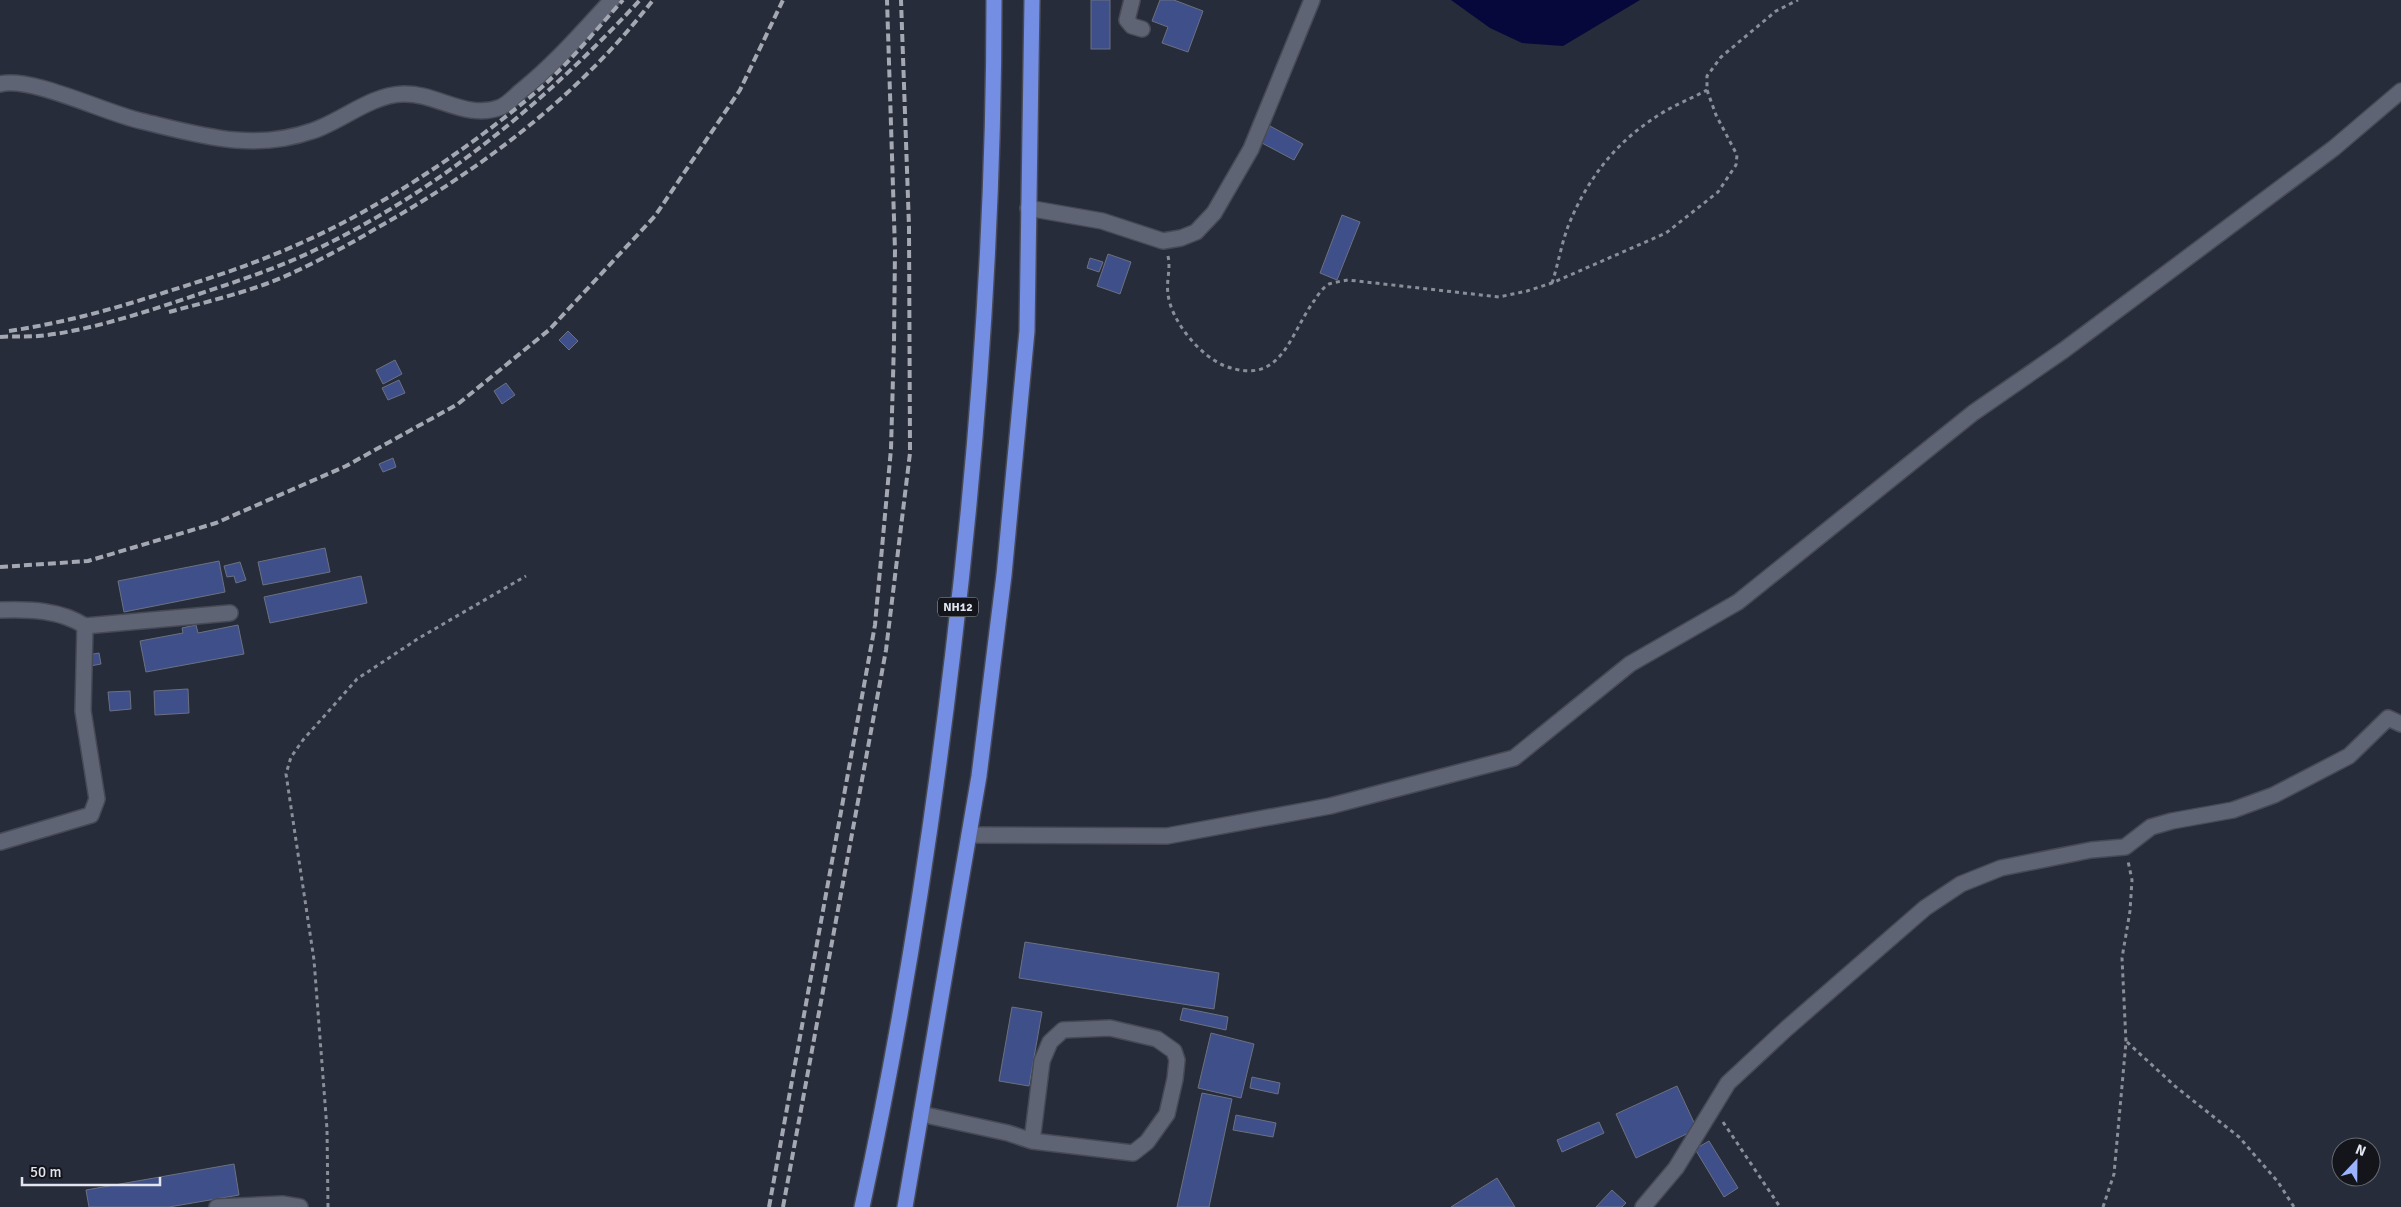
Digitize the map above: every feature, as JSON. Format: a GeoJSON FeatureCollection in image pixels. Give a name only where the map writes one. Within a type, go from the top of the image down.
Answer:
{"type":"FeatureCollection","features":[{"type":"Feature","properties":{"kind":"highway","name":"NH12"},"geometry":{"type":"LineString","coordinates":[[862,1207],[906,979],[936,790],[964,562],[982,358],[994,0]]}},
{"type":"Feature","properties":{"kind":"highway"},"geometry":{"type":"LineString","coordinates":[[905,1207],[969,835],[996,647],[1027,330],[1032,0]]}},
{"type":"Feature","properties":{"kind":"street"},"geometry":{"type":"LineString","coordinates":[[0,84],[9,82],[34,85],[121,117],[188,132],[244,142],[275,141],[313,131],[372,102],[400,94],[419,94],[461,109],[480,112],[502,107],[543,73],[612,0]]}},
{"type":"Feature","properties":{"kind":"street"},"geometry":{"type":"LineString","coordinates":[[1132,0],[1128,20],[1132,26],[1142,29]]}},
{"type":"Feature","properties":{"kind":"street"},"geometry":{"type":"LineString","coordinates":[[1028,208],[1102,221],[1164,241],[1189,236],[1196,232],[1214,214],[1251,149],[1312,0]]}},
{"type":"Feature","properties":{"kind":"street"},"geometry":{"type":"LineString","coordinates":[[969,835],[1167,836],[1330,806],[1514,758],[1630,664],[1738,602],[1973,413],[2064,350],[2334,148],[2401,91]]}},
{"type":"Feature","properties":{"kind":"street"},"geometry":{"type":"LineString","coordinates":[[0,610],[50,612],[73,618],[85,626],[230,613]]}},
{"type":"Feature","properties":{"kind":"street"},"geometry":{"type":"LineString","coordinates":[[0,842],[91,815],[97,800],[83,711],[85,626]]}},
{"type":"Feature","properties":{"kind":"street"},"geometry":{"type":"LineString","coordinates":[[1643,1207],[1676,1168],[1714,1109],[1728,1083],[1778,1036],[1925,908],[1961,884],[2010,866],[2091,850],[2125,847],[2151,827],[2233,810],[2274,795],[2349,756],[2388,718],[2401,724]]}},
{"type":"Feature","properties":{"kind":"street"},"geometry":{"type":"LineString","coordinates":[[921,1114],[1008,1133],[1032,1141],[1133,1153],[1147,1142],[1166,1114],[1175,1079],[1177,1060],[1174,1051],[1157,1039],[1110,1028],[1063,1030],[1050,1042],[1042,1061],[1032,1141]]}},
{"type":"Feature","properties":{"kind":"street"},"geometry":{"type":"LineString","coordinates":[[217,1207],[282,1204],[300,1207]]}},
{"type":"Feature","properties":{"kind":"path"},"geometry":{"type":"LineString","coordinates":[[1164,241],[1170,263],[1168,294],[1173,313],[1204,353],[1221,364],[1234,369],[1256,372],[1274,361],[1282,352],[1296,334],[1312,304],[1329,284],[1348,280],[1498,297],[1552,283],[1666,233],[1694,213],[1718,192],[1736,164],[1737,155],[1716,115],[1707,90],[1707,76],[1721,57],[1776,11],[1798,0]]}},
{"type":"Feature","properties":{"kind":"path"},"geometry":{"type":"LineString","coordinates":[[1552,283],[1572,218],[1597,172],[1613,151],[1654,118],[1707,90]]}},
{"type":"Feature","properties":{"kind":"path"},"geometry":{"type":"LineString","coordinates":[[328,1207],[328,1129],[314,960],[286,786],[286,774],[291,757],[357,679],[419,638],[526,576]]}},
{"type":"Feature","properties":{"kind":"path"},"geometry":{"type":"LineString","coordinates":[[2103,1207],[2114,1174],[2126,1042],[2122,958],[2130,911],[2132,880],[2125,847]]}},
{"type":"Feature","properties":{"kind":"path"},"geometry":{"type":"LineString","coordinates":[[2126,1042],[2176,1087],[2238,1137],[2278,1182],[2294,1207]]}},
{"type":"Feature","properties":{"kind":"path"},"geometry":{"type":"LineString","coordinates":[[1714,1109],[1780,1207]]}},
{"type":"Feature","properties":{"kind":"shaded area"},"geometry":{"type":"Polygon","coordinates":[[[1451,0],[1640,0],[1563,46],[1522,43],[1490,28],[1451,0]]]}},
{"type":"Feature","properties":{"kind":"building"},"geometry":{"type":"Polygon","coordinates":[[[1091,0],[1110,0],[1110,49],[1091,49],[1091,0]]]}},
{"type":"Feature","properties":{"kind":"building"},"geometry":{"type":"Polygon","coordinates":[[[1160,0],[1174,0],[1203,11],[1188,52],[1162,43],[1168,27],[1152,21],[1160,0]]]}},
{"type":"Feature","properties":{"kind":"building"},"geometry":{"type":"Polygon","coordinates":[[[1270,126],[1303,144],[1294,160],[1262,143],[1270,126]]]}},
{"type":"Feature","properties":{"kind":"building"},"geometry":{"type":"Polygon","coordinates":[[[1342,215],[1360,222],[1337,280],[1320,273],[1342,215]]]}},
{"type":"Feature","properties":{"kind":"building"},"geometry":{"type":"Polygon","coordinates":[[[1108,254],[1131,262],[1120,294],[1097,286],[1108,254]]]}},
{"type":"Feature","properties":{"kind":"building"},"geometry":{"type":"Polygon","coordinates":[[[1090,258],[1103,262],[1099,272],[1087,268],[1090,258]]]}},
{"type":"Feature","properties":{"kind":"building"},"geometry":{"type":"Polygon","coordinates":[[[568,331],[578,341],[569,350],[559,340],[568,331]]]}},
{"type":"Feature","properties":{"kind":"building"},"geometry":{"type":"Polygon","coordinates":[[[395,360],[402,374],[383,384],[376,370],[395,360]]]}},
{"type":"Feature","properties":{"kind":"building"},"geometry":{"type":"Polygon","coordinates":[[[399,380],[405,393],[388,400],[382,388],[399,380]]]}},
{"type":"Feature","properties":{"kind":"building"},"geometry":{"type":"Polygon","coordinates":[[[506,383],[515,395],[502,404],[494,391],[506,383]]]}},
{"type":"Feature","properties":{"kind":"building"},"geometry":{"type":"Polygon","coordinates":[[[393,458],[396,467],[383,472],[379,464],[393,458]]]}},
{"type":"Feature","properties":{"kind":"building"},"geometry":{"type":"Polygon","coordinates":[[[325,548],[330,572],[263,585],[258,562],[325,548]]]}},
{"type":"Feature","properties":{"kind":"building"},"geometry":{"type":"Polygon","coordinates":[[[219,561],[225,592],[124,612],[118,581],[219,561]]]}},
{"type":"Feature","properties":{"kind":"building"},"geometry":{"type":"Polygon","coordinates":[[[240,562],[246,580],[236,583],[234,576],[227,577],[224,566],[240,562]]]}},
{"type":"Feature","properties":{"kind":"building"},"geometry":{"type":"Polygon","coordinates":[[[361,576],[367,603],[270,623],[264,597],[361,576]]]}},
{"type":"Feature","properties":{"kind":"building"},"geometry":{"type":"Polygon","coordinates":[[[196,625],[198,633],[238,625],[244,654],[146,672],[140,641],[183,633],[182,628],[196,625]]]}},
{"type":"Feature","properties":{"kind":"building"},"geometry":{"type":"Polygon","coordinates":[[[99,653],[101,664],[90,666],[88,655],[99,653]]]}},
{"type":"Feature","properties":{"kind":"building"},"geometry":{"type":"Polygon","coordinates":[[[188,689],[189,713],[155,715],[154,691],[188,689]]]}},
{"type":"Feature","properties":{"kind":"building"},"geometry":{"type":"Polygon","coordinates":[[[130,691],[131,709],[110,711],[108,692],[130,691]]]}},
{"type":"Feature","properties":{"kind":"building"},"geometry":{"type":"Polygon","coordinates":[[[1025,942],[1219,973],[1214,1009],[1019,978],[1025,942]]]}},
{"type":"Feature","properties":{"kind":"building"},"geometry":{"type":"Polygon","coordinates":[[[1012,1007],[1042,1012],[1029,1086],[999,1081],[1012,1007]]]}},
{"type":"Feature","properties":{"kind":"building"},"geometry":{"type":"Polygon","coordinates":[[[1183,1008],[1228,1017],[1226,1030],[1180,1020],[1183,1008]]]}},
{"type":"Feature","properties":{"kind":"building"},"geometry":{"type":"Polygon","coordinates":[[[1211,1033],[1254,1044],[1241,1098],[1198,1088],[1211,1033]]]}},
{"type":"Feature","properties":{"kind":"building"},"geometry":{"type":"Polygon","coordinates":[[[1252,1077],[1280,1083],[1278,1094],[1250,1088],[1252,1077]]]}},
{"type":"Feature","properties":{"kind":"building"},"geometry":{"type":"Polygon","coordinates":[[[1677,1086],[1697,1129],[1636,1158],[1616,1114],[1677,1086]]]}},
{"type":"Feature","properties":{"kind":"building"},"geometry":{"type":"Polygon","coordinates":[[[1202,1093],[1232,1099],[1209,1207],[1177,1207],[1202,1093]]]}},
{"type":"Feature","properties":{"kind":"building"},"geometry":{"type":"Polygon","coordinates":[[[1236,1115],[1276,1123],[1273,1137],[1233,1130],[1236,1115]]]}},
{"type":"Feature","properties":{"kind":"building"},"geometry":{"type":"Polygon","coordinates":[[[1599,1122],[1604,1133],[1562,1152],[1557,1140],[1599,1122]]]}},
{"type":"Feature","properties":{"kind":"building"},"geometry":{"type":"Polygon","coordinates":[[[1709,1141],[1738,1188],[1724,1197],[1695,1149],[1709,1141]]]}},
{"type":"Feature","properties":{"kind":"building"},"geometry":{"type":"Polygon","coordinates":[[[234,1164],[239,1195],[169,1207],[89,1207],[86,1190],[234,1164]]]}},
{"type":"Feature","properties":{"kind":"building"},"geometry":{"type":"Polygon","coordinates":[[[1497,1178],[1515,1207],[1451,1207],[1497,1178]]]}},
{"type":"Feature","properties":{"kind":"building"},"geometry":{"type":"Polygon","coordinates":[[[1612,1190],[1626,1203],[1622,1207],[1596,1207],[1612,1190]]]}},
{"type":"Feature","properties":{"kind":"railway"},"geometry":{"type":"LineString","coordinates":[[9,331],[69,320],[108,310],[217,276],[284,250],[361,213],[448,159],[529,98],[566,63],[623,0]]}},
{"type":"Feature","properties":{"kind":"railway"},"geometry":{"type":"LineString","coordinates":[[0,337],[57,334],[140,313],[228,284],[301,257],[361,226],[405,200],[448,171],[529,108],[640,0]]}},
{"type":"Feature","properties":{"kind":"railway"},"geometry":{"type":"LineString","coordinates":[[169,312],[239,293],[293,273],[352,242],[452,182],[525,129],[560,100],[624,35],[653,0]]}},
{"type":"Feature","properties":{"kind":"railway"},"geometry":{"type":"LineString","coordinates":[[0,567],[88,561],[216,523],[346,466],[458,404],[549,330],[655,216],[740,90],[783,0]]}},
{"type":"Feature","properties":{"kind":"railway"},"geometry":{"type":"LineString","coordinates":[[769,1207],[875,625],[891,449],[894,342],[895,250],[887,0]]}},
{"type":"Feature","properties":{"kind":"railway"},"geometry":{"type":"LineString","coordinates":[[783,1207],[886,650],[910,453],[909,227],[901,0]]}}]}
